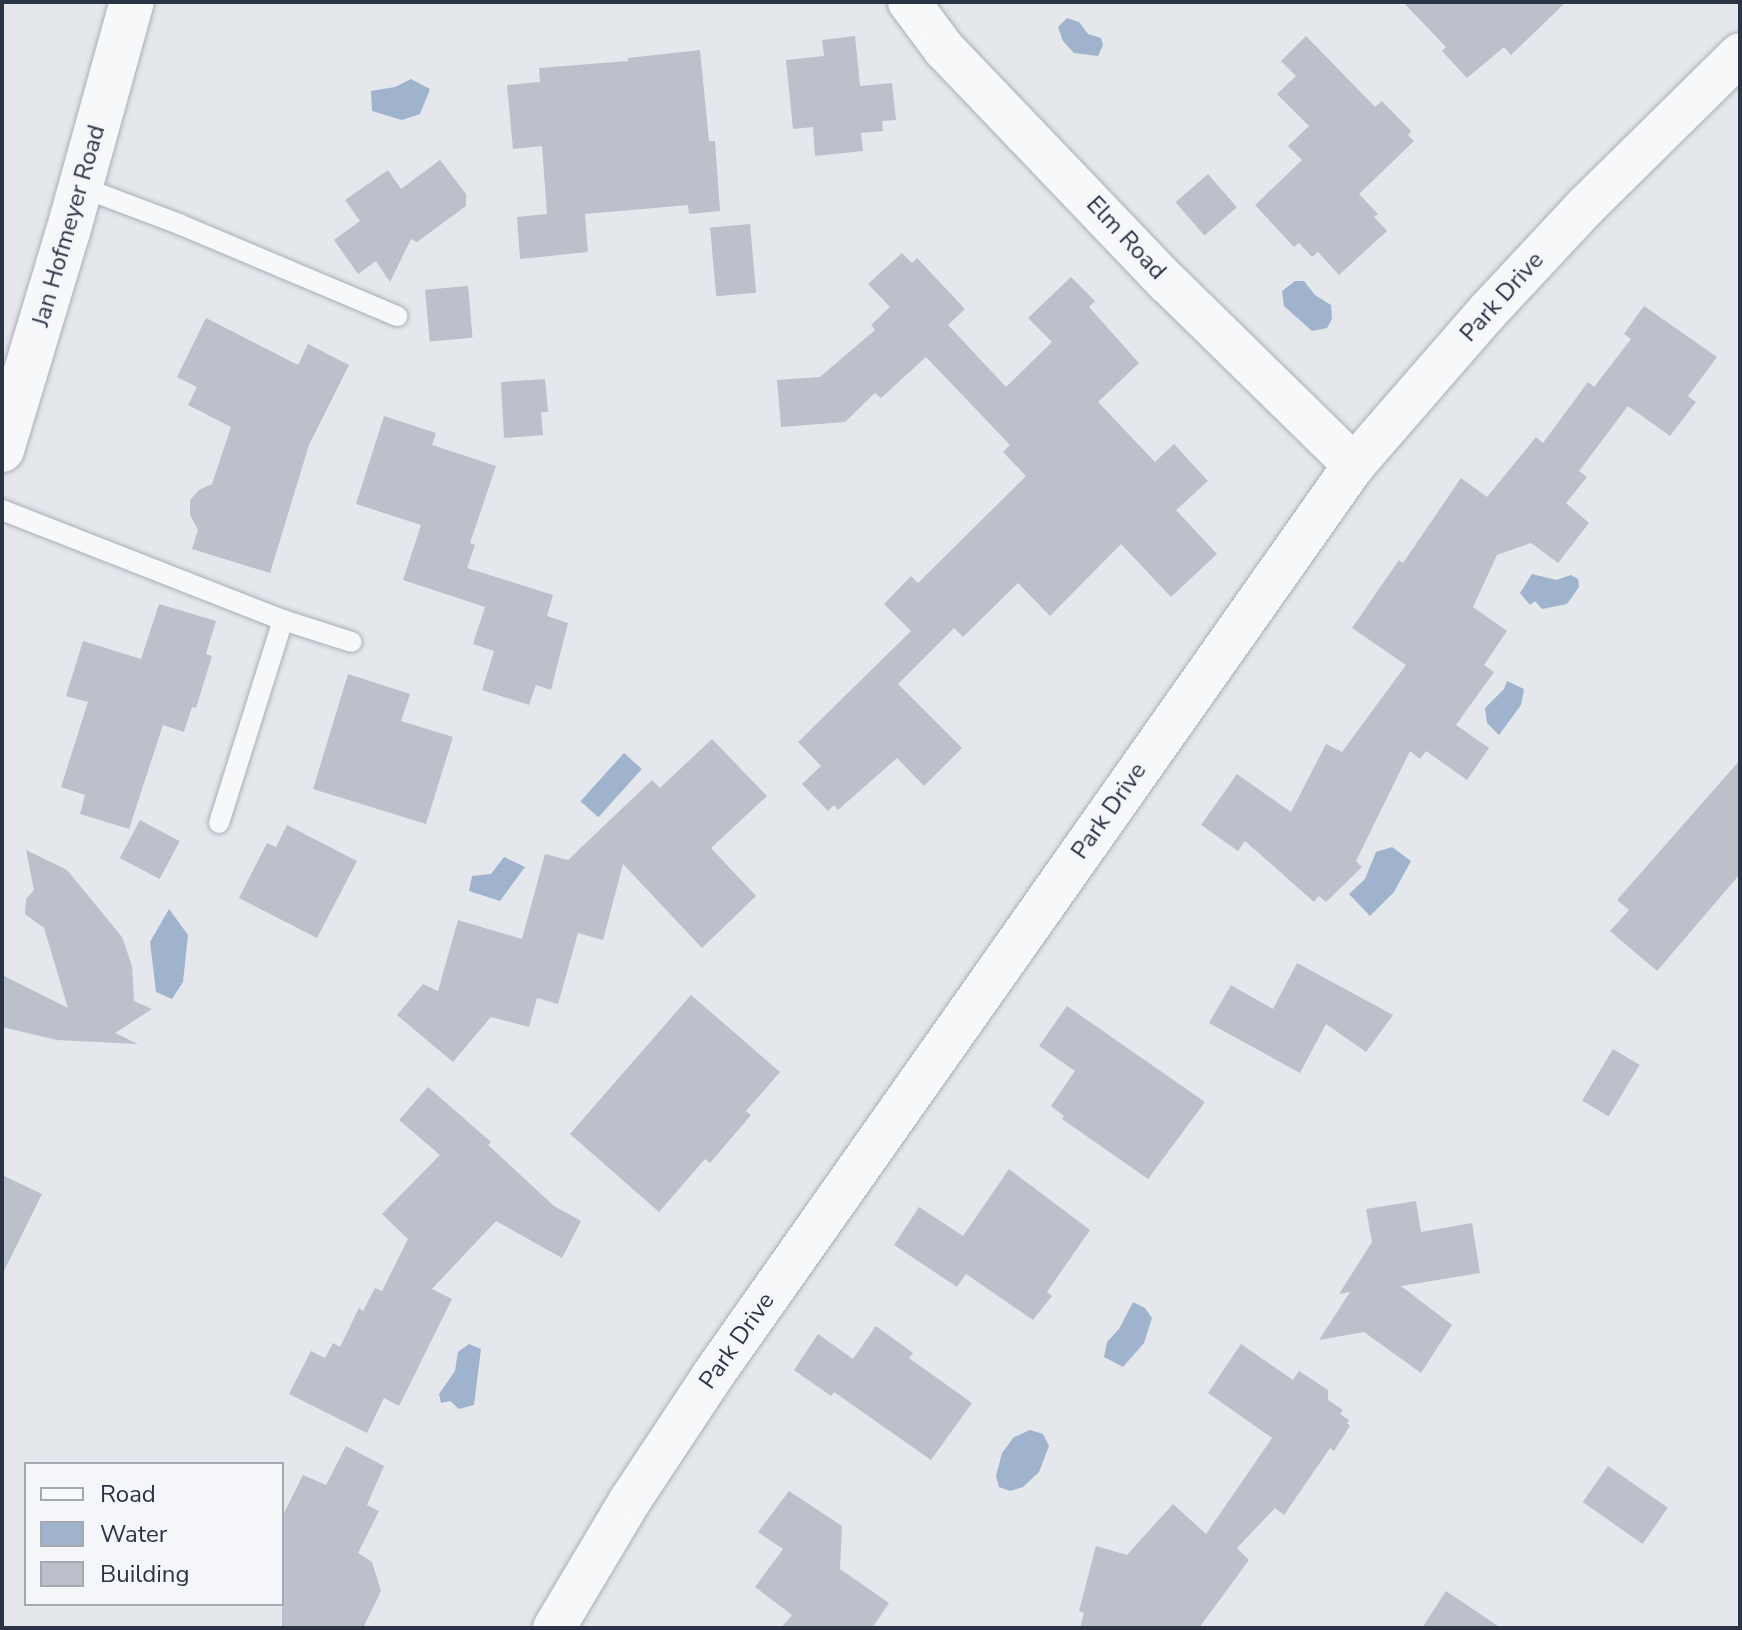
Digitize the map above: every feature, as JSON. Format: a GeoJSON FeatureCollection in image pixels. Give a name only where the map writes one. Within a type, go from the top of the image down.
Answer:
{"type":"FeatureCollection","features":[{"type":"Feature","properties":{"kind":"street","name":"Jan Hofmeyer Road"},"geometry":{"type":"LineString","coordinates":[[2,450],[81,187],[132,2]]}},
{"type":"Feature","properties":{"kind":"street","name":"Elm Road"},"geometry":{"type":"LineString","coordinates":[[909,2],[944,49],[1167,282],[1354,465]]}},
{"type":"Feature","properties":{"kind":"street","name":"Park Drive"},"geometry":{"type":"LineString","coordinates":[[554,1628],[631,1499],[713,1375],[1354,465],[1488,311],[1586,206],[1740,54]]}},
{"type":"Feature","properties":{"kind":"lane"},"geometry":{"type":"LineString","coordinates":[[81,187],[179,224],[397,316]]}},
{"type":"Feature","properties":{"kind":"lane"},"geometry":{"type":"LineString","coordinates":[[2,510],[283,620],[352,642]]}},
{"type":"Feature","properties":{"kind":"lane"},"geometry":{"type":"LineString","coordinates":[[219,823],[283,620]]}},
{"type":"Feature","properties":{"kind":"water"},"geometry":{"type":"Polygon","coordinates":[[[1067,18],[1079,22],[1088,34],[1101,38],[1103,45],[1098,56],[1074,53],[1063,41],[1058,27],[1067,18]]]}},
{"type":"Feature","properties":{"kind":"water"},"geometry":{"type":"Polygon","coordinates":[[[411,79],[430,89],[420,114],[402,120],[372,111],[371,91],[395,87],[411,79]]]}},
{"type":"Feature","properties":{"kind":"water"},"geometry":{"type":"Polygon","coordinates":[[[1295,281],[1304,281],[1315,295],[1331,305],[1332,319],[1327,328],[1312,331],[1284,306],[1282,291],[1295,281]]]}},
{"type":"Feature","properties":{"kind":"water"},"geometry":{"type":"Polygon","coordinates":[[[1532,574],[1556,580],[1571,575],[1578,579],[1579,587],[1567,604],[1542,609],[1535,601],[1530,605],[1520,593],[1532,574]]]}},
{"type":"Feature","properties":{"kind":"water"},"geometry":{"type":"Polygon","coordinates":[[[1507,681],[1524,689],[1521,705],[1499,735],[1487,723],[1485,708],[1504,689],[1507,681]]]}},
{"type":"Feature","properties":{"kind":"water"},"geometry":{"type":"Polygon","coordinates":[[[624,753],[642,769],[598,817],[581,801],[624,753]]]}},
{"type":"Feature","properties":{"kind":"water"},"geometry":{"type":"Polygon","coordinates":[[[1392,847],[1411,861],[1394,892],[1370,916],[1349,894],[1365,879],[1376,852],[1392,847]]]}},
{"type":"Feature","properties":{"kind":"water"},"geometry":{"type":"Polygon","coordinates":[[[504,857],[525,867],[500,901],[469,891],[472,876],[491,874],[504,857]]]}},
{"type":"Feature","properties":{"kind":"water"},"geometry":{"type":"Polygon","coordinates":[[[169,909],[188,935],[183,982],[172,999],[156,992],[150,942],[169,909]]]}},
{"type":"Feature","properties":{"kind":"water"},"geometry":{"type":"Polygon","coordinates":[[[1133,1302],[1145,1308],[1152,1318],[1144,1343],[1123,1367],[1104,1357],[1107,1342],[1119,1329],[1133,1302]]]}},
{"type":"Feature","properties":{"kind":"water"},"geometry":{"type":"Polygon","coordinates":[[[469,1344],[481,1349],[474,1405],[459,1409],[450,1401],[441,1403],[439,1394],[455,1371],[458,1352],[469,1344]]]}},
{"type":"Feature","properties":{"kind":"water"},"geometry":{"type":"Polygon","coordinates":[[[1030,1430],[1043,1434],[1049,1446],[1039,1472],[1023,1487],[1010,1491],[999,1487],[996,1476],[1002,1453],[1014,1437],[1030,1430]]]}},
{"type":"Feature","properties":{"kind":"building"},"geometry":{"type":"Polygon","coordinates":[[[1403,2],[1566,2],[1511,55],[1504,47],[1467,78],[1442,51],[1446,47],[1403,2]]]}},
{"type":"Feature","properties":{"kind":"building"},"geometry":{"type":"Polygon","coordinates":[[[855,36],[860,86],[892,83],[896,120],[882,121],[883,131],[861,133],[863,151],[815,156],[813,127],[793,129],[786,60],[824,56],[822,40],[855,36]]]}},
{"type":"Feature","properties":{"kind":"building"},"geometry":{"type":"Polygon","coordinates":[[[1306,36],[1375,107],[1382,101],[1411,131],[1408,135],[1414,141],[1359,194],[1378,214],[1374,217],[1387,231],[1339,275],[1318,252],[1312,257],[1299,243],[1294,247],[1255,205],[1302,160],[1288,146],[1309,126],[1277,94],[1296,76],[1281,61],[1306,36]]]}},
{"type":"Feature","properties":{"kind":"building"},"geometry":{"type":"Polygon","coordinates":[[[700,50],[709,141],[715,141],[720,211],[689,214],[688,205],[585,214],[588,252],[520,259],[517,217],[547,214],[542,146],[513,149],[507,85],[540,82],[539,68],[628,61],[628,58],[700,50]]]}},
{"type":"Feature","properties":{"kind":"building"},"geometry":{"type":"Polygon","coordinates":[[[440,160],[466,194],[466,206],[417,242],[411,239],[390,282],[376,261],[358,274],[334,240],[360,221],[345,200],[388,170],[401,189],[440,160]]]}},
{"type":"Feature","properties":{"kind":"building"},"geometry":{"type":"Polygon","coordinates":[[[1208,174],[1237,207],[1204,235],[1176,202],[1208,174]]]}},
{"type":"Feature","properties":{"kind":"building"},"geometry":{"type":"Polygon","coordinates":[[[750,224],[756,293],[716,296],[710,227],[750,224]]]}},
{"type":"Feature","properties":{"kind":"building"},"geometry":{"type":"Polygon","coordinates":[[[902,253],[912,263],[917,258],[965,309],[948,325],[1006,387],[1052,342],[1028,318],[1071,277],[1095,301],[1089,307],[1139,363],[1098,402],[1155,462],[1174,444],[1208,481],[1176,510],[1217,554],[1171,597],[1121,544],[1050,616],[1018,583],[963,637],[954,628],[898,684],[962,748],[924,786],[897,758],[838,810],[834,805],[828,811],[802,784],[821,766],[798,742],[911,631],[884,604],[911,576],[918,583],[1026,476],[1003,452],[1010,445],[926,357],[881,398],[875,393],[845,422],[781,427],[777,380],[820,377],[875,330],[871,325],[890,307],[868,284],[902,253]]]}},
{"type":"Feature","properties":{"kind":"building"},"geometry":{"type":"Polygon","coordinates":[[[468,286],[473,338],[430,342],[425,290],[468,286]]]}},
{"type":"Feature","properties":{"kind":"building"},"geometry":{"type":"Polygon","coordinates":[[[1644,306],[1717,357],[1688,396],[1696,402],[1670,436],[1628,406],[1579,471],[1587,477],[1566,503],[1589,523],[1558,563],[1531,543],[1497,555],[1473,607],[1507,631],[1484,665],[1494,672],[1456,725],[1489,748],[1467,780],[1426,751],[1420,759],[1410,751],[1356,861],[1362,867],[1326,902],[1319,896],[1314,902],[1245,841],[1238,851],[1201,825],[1237,774],[1291,812],[1326,744],[1342,752],[1406,665],[1352,628],[1399,560],[1403,563],[1461,478],[1487,497],[1536,437],[1543,443],[1588,382],[1594,387],[1631,339],[1624,334],[1644,306]]]}},
{"type":"Feature","properties":{"kind":"building"},"geometry":{"type":"Polygon","coordinates":[[[206,318],[298,365],[308,344],[349,365],[309,445],[270,573],[192,549],[198,530],[190,515],[190,500],[199,490],[212,484],[231,427],[188,405],[197,387],[177,377],[206,318]]]}},
{"type":"Feature","properties":{"kind":"building"},"geometry":{"type":"Polygon","coordinates":[[[545,379],[548,412],[541,412],[543,435],[504,438],[501,382],[545,379]]]}},
{"type":"Feature","properties":{"kind":"building"},"geometry":{"type":"Polygon","coordinates":[[[384,416],[436,433],[432,445],[496,466],[470,543],[475,545],[467,568],[553,595],[547,616],[568,623],[551,690],[536,685],[529,705],[482,690],[494,651],[473,644],[485,607],[403,580],[421,525],[356,504],[384,416]]]}},
{"type":"Feature","properties":{"kind":"building"},"geometry":{"type":"Polygon","coordinates":[[[159,604],[216,621],[206,654],[212,656],[196,708],[192,707],[184,732],[163,725],[129,829],[80,814],[85,795],[61,787],[88,702],[66,696],[83,641],[141,659],[159,604]]]}},
{"type":"Feature","properties":{"kind":"building"},"geometry":{"type":"Polygon","coordinates":[[[348,674],[410,694],[401,721],[453,737],[426,824],[313,789],[348,674]]]}},
{"type":"Feature","properties":{"kind":"building"},"geometry":{"type":"Polygon","coordinates":[[[712,739],[767,796],[711,848],[756,896],[702,948],[623,864],[603,940],[578,933],[558,1004],[537,998],[529,1027],[491,1017],[453,1062],[397,1015],[423,984],[438,991],[458,920],[522,939],[545,854],[568,860],[652,780],[660,788],[712,739]]]}},
{"type":"Feature","properties":{"kind":"building"},"geometry":{"type":"Polygon","coordinates":[[[1740,760],[1740,874],[1657,971],[1610,931],[1629,910],[1617,900],[1740,760]]]}},
{"type":"Feature","properties":{"kind":"building"},"geometry":{"type":"Polygon","coordinates":[[[140,820],[180,841],[160,879],[120,858],[140,820]]]}},
{"type":"Feature","properties":{"kind":"building"},"geometry":{"type":"Polygon","coordinates":[[[287,825],[357,861],[317,938],[239,898],[267,843],[276,847],[287,825]]]}},
{"type":"Feature","properties":{"kind":"building"},"geometry":{"type":"Polygon","coordinates":[[[26,850],[67,870],[122,937],[132,966],[134,1001],[152,1009],[115,1033],[138,1044],[57,1040],[2,1027],[2,975],[68,1008],[44,928],[25,914],[26,899],[34,890],[26,850]]]}},
{"type":"Feature","properties":{"kind":"building"},"geometry":{"type":"Polygon","coordinates":[[[1297,963],[1393,1015],[1366,1052],[1326,1024],[1300,1073],[1209,1023],[1231,985],[1273,1009],[1297,963]]]}},
{"type":"Feature","properties":{"kind":"building"},"geometry":{"type":"Polygon","coordinates":[[[691,995],[780,1072],[746,1111],[751,1115],[710,1163],[705,1159],[659,1212],[570,1134],[691,995]]]}},
{"type":"Feature","properties":{"kind":"building"},"geometry":{"type":"Polygon","coordinates":[[[1067,1006],[1205,1102],[1148,1179],[1062,1119],[1064,1116],[1051,1106],[1075,1071],[1039,1046],[1067,1006]]]}},
{"type":"Feature","properties":{"kind":"building"},"geometry":{"type":"Polygon","coordinates":[[[1613,1049],[1640,1065],[1609,1116],[1582,1100],[1613,1049]]]}},
{"type":"Feature","properties":{"kind":"building"},"geometry":{"type":"Polygon","coordinates":[[[428,1087],[491,1142],[488,1145],[554,1206],[581,1221],[562,1258],[496,1221],[432,1289],[452,1299],[399,1406],[384,1398],[367,1433],[289,1394],[311,1351],[325,1358],[333,1343],[340,1347],[359,1308],[363,1311],[375,1288],[382,1291],[408,1239],[382,1214],[440,1155],[399,1120],[428,1087]]]}},
{"type":"Feature","properties":{"kind":"building"},"geometry":{"type":"Polygon","coordinates":[[[1009,1169],[1090,1230],[1047,1292],[1052,1296],[1033,1320],[966,1274],[957,1287],[894,1245],[919,1207],[963,1236],[1009,1169]]]}},
{"type":"Feature","properties":{"kind":"building"},"geometry":{"type":"Polygon","coordinates":[[[2,1175],[42,1194],[2,1275],[2,1175]]]}},
{"type":"Feature","properties":{"kind":"building"},"geometry":{"type":"Polygon","coordinates":[[[1416,1201],[1421,1232],[1472,1223],[1480,1273],[1401,1286],[1452,1325],[1421,1373],[1364,1332],[1319,1340],[1350,1292],[1339,1294],[1372,1242],[1366,1209],[1416,1201]]]}},
{"type":"Feature","properties":{"kind":"building"},"geometry":{"type":"Polygon","coordinates":[[[876,1326],[913,1353],[909,1358],[972,1403],[931,1460],[834,1392],[831,1396],[794,1370],[818,1334],[853,1359],[876,1326]]]}},
{"type":"Feature","properties":{"kind":"building"},"geometry":{"type":"Polygon","coordinates":[[[1241,1344],[1293,1380],[1299,1371],[1328,1390],[1328,1400],[1343,1410],[1340,1414],[1349,1420],[1347,1423],[1350,1426],[1334,1451],[1330,1448],[1284,1515],[1275,1508],[1237,1548],[1249,1560],[1199,1628],[1080,1628],[1084,1613],[1079,1611],[1096,1546],[1127,1555],[1173,1504],[1206,1534],[1272,1438],[1208,1393],[1241,1344]]]}},
{"type":"Feature","properties":{"kind":"building"},"geometry":{"type":"Polygon","coordinates":[[[346,1446],[384,1466],[367,1505],[379,1511],[358,1553],[372,1562],[381,1591],[363,1628],[282,1628],[284,1513],[303,1475],[326,1485],[346,1446]]]}},
{"type":"Feature","properties":{"kind":"building"},"geometry":{"type":"Polygon","coordinates":[[[1608,1466],[1668,1508],[1643,1544],[1583,1502],[1608,1466]]]}},
{"type":"Feature","properties":{"kind":"building"},"geometry":{"type":"Polygon","coordinates":[[[789,1491],[842,1526],[840,1569],[889,1603],[872,1628],[781,1628],[792,1615],[755,1587],[783,1549],[758,1532],[789,1491]]]}},
{"type":"Feature","properties":{"kind":"building"},"geometry":{"type":"Polygon","coordinates":[[[1446,1591],[1501,1628],[1422,1628],[1446,1591]]]}}]}
